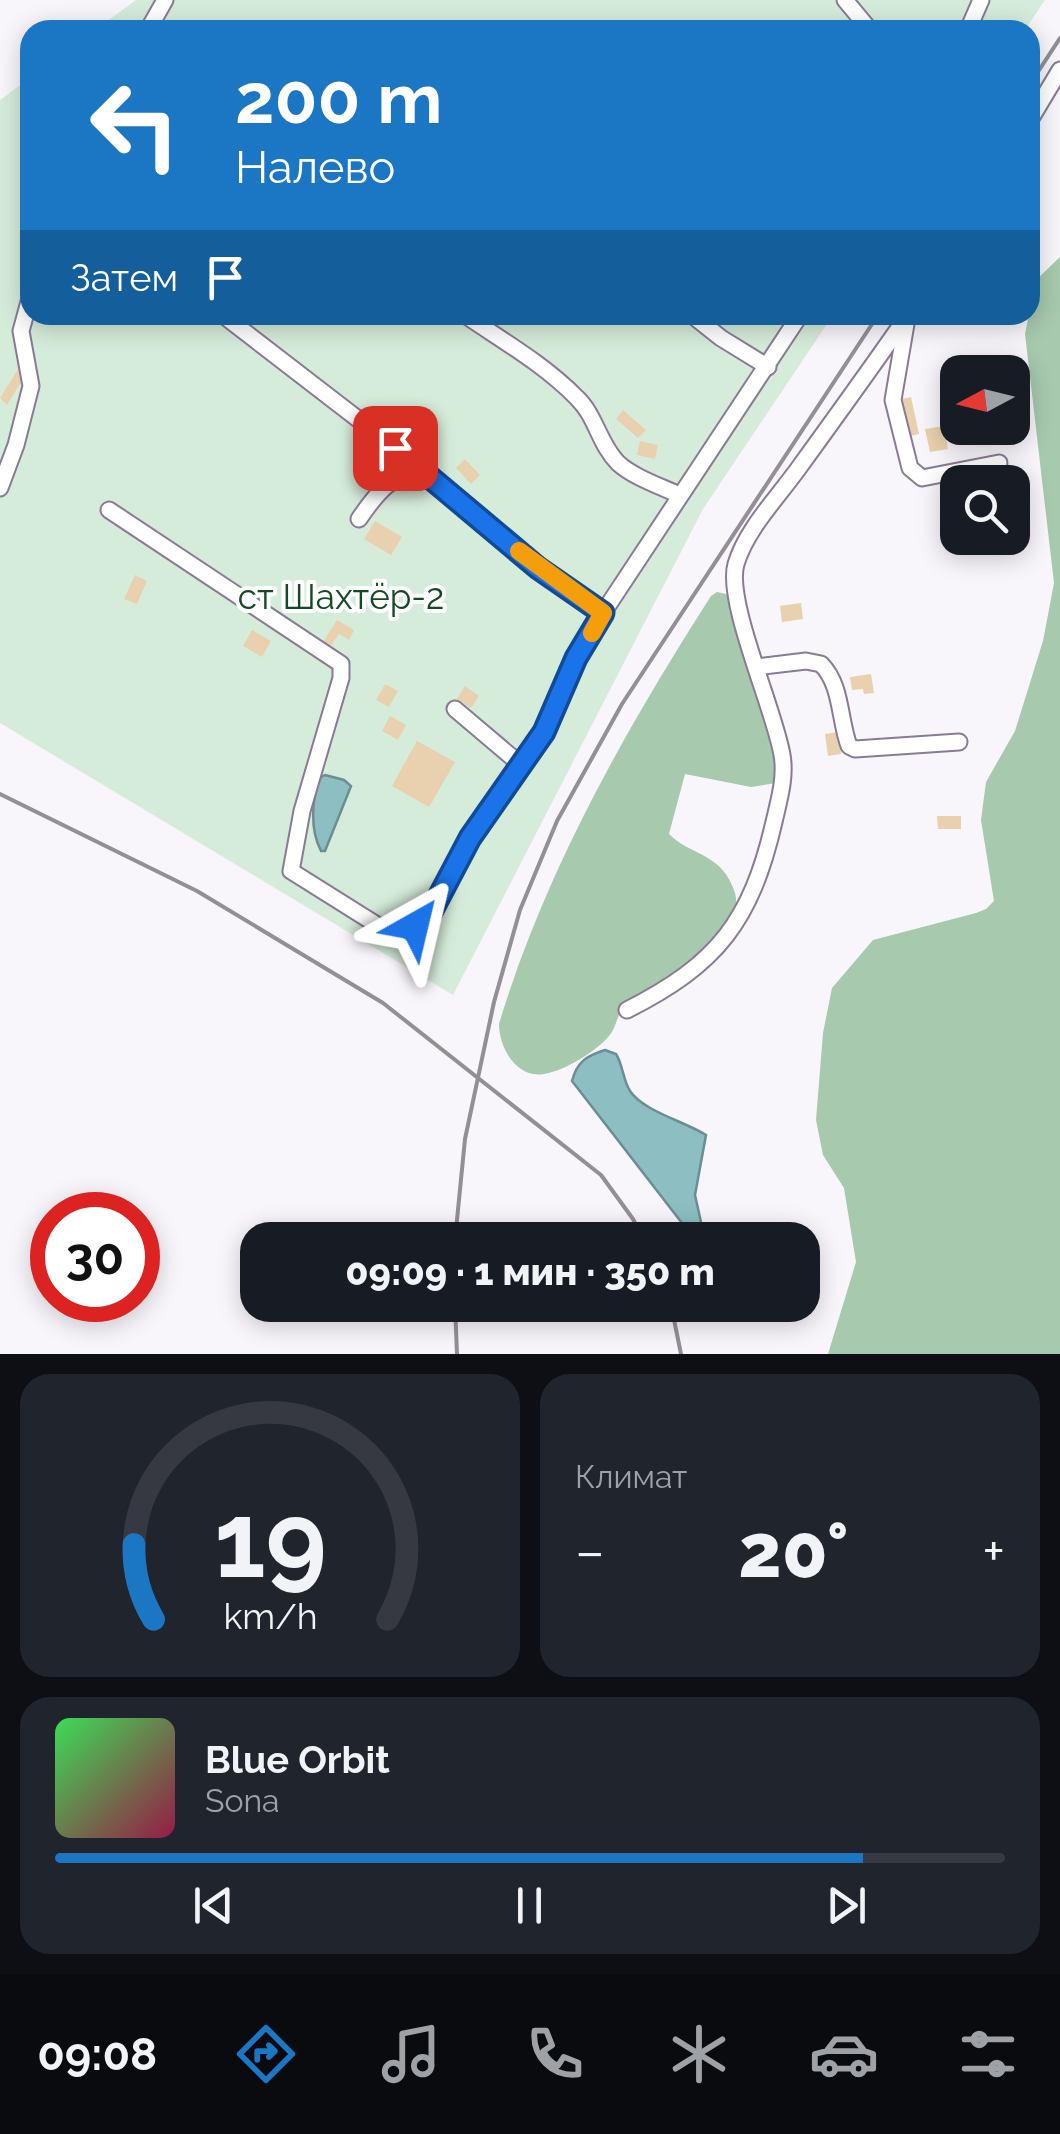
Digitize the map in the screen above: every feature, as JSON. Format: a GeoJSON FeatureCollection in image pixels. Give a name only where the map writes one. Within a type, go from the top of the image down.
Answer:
{"type":"FeatureCollection","features":[{"type":"Feature","properties":{"kind":"street"},"geometry":{"type":"LineString","coordinates":[[845,0],[862,20]]}},
{"type":"Feature","properties":{"kind":"street"},"geometry":{"type":"LineString","coordinates":[[1040,103],[1060,70]]}},
{"type":"Feature","properties":{"kind":"street"},"geometry":{"type":"LineString","coordinates":[[0,488],[16,445],[30,386],[22,325]]}},
{"type":"Feature","properties":{"kind":"street"},"geometry":{"type":"LineString","coordinates":[[236,325],[424,470],[538,568],[603,613]]}},
{"type":"Feature","properties":{"kind":"street"},"geometry":{"type":"LineString","coordinates":[[479,325],[576,396],[590,412],[618,464],[679,495]]}},
{"type":"Feature","properties":{"kind":"street"},"geometry":{"type":"LineString","coordinates":[[704,325],[768,367]]}},
{"type":"Feature","properties":{"kind":"street"},"geometry":{"type":"LineString","coordinates":[[109,510],[341,664],[341,678],[302,812],[291,871],[385,930],[402,931],[431,912],[470,838],[544,732],[576,658],[603,613],[794,325]]}},
{"type":"Feature","properties":{"kind":"street"},"geometry":{"type":"LineString","coordinates":[[627,1010],[689,975],[711,955],[750,897],[765,862],[784,768],[735,582],[738,559],[754,529],[901,325]]}},
{"type":"Feature","properties":{"kind":"street"},"geometry":{"type":"LineString","coordinates":[[906,325],[893,400],[910,468],[922,478],[999,463]]}},
{"type":"Feature","properties":{"kind":"street"},"geometry":{"type":"LineString","coordinates":[[358,519],[377,493],[394,480],[406,472],[424,470]]}},
{"type":"Feature","properties":{"kind":"street"},"geometry":{"type":"LineString","coordinates":[[756,667],[821,664],[833,680],[844,733],[855,748],[959,742]]}},
{"type":"Feature","properties":{"kind":"street"},"geometry":{"type":"LineString","coordinates":[[455,709],[520,764]]}},
{"type":"Feature","properties":{"kind":"green space"},"geometry":{"type":"Polygon","coordinates":[[[136,0],[1045,0],[1032,20],[109,20],[136,0]]]}},
{"type":"Feature","properties":{"kind":"green space","name":"ст Шахтёр-2"},"geometry":{"type":"Polygon","coordinates":[[[20,85],[20,325],[826,325],[703,509],[453,995],[0,723],[0,100],[20,85]]]}},
{"type":"Feature","properties":{"kind":"green space"},"geometry":{"type":"Polygon","coordinates":[[[1060,257],[1060,1354],[828,1354],[856,1262],[844,1188],[823,1155],[816,1120],[823,1033],[832,988],[873,940],[976,913],[994,901],[981,820],[986,782],[1015,731],[1043,641],[1054,583],[1025,334],[1027,325],[1040,325],[1040,276],[1060,257]]]}},
{"type":"Feature","properties":{"kind":"green space"},"geometry":{"type":"Polygon","coordinates":[[[717,592],[726,594],[730,600],[777,758],[776,783],[751,787],[685,774],[669,834],[722,870],[735,893],[734,912],[698,956],[625,1006],[611,1033],[597,1048],[552,1072],[525,1072],[506,1051],[499,1024],[540,911],[590,802],[679,646],[717,592]]]}},
{"type":"Feature","properties":{"kind":"water"},"geometry":{"type":"Polygon","coordinates":[[[325,775],[351,786],[325,851],[321,851],[313,814],[315,794],[325,775]]]}},
{"type":"Feature","properties":{"kind":"water"},"geometry":{"type":"Polygon","coordinates":[[[605,1050],[616,1054],[636,1098],[706,1135],[695,1195],[701,1222],[681,1222],[572,1081],[583,1061],[605,1050]]]}},
{"type":"Feature","properties":{"kind":"building"},"geometry":{"type":"Polygon","coordinates":[[[18,369],[26,374],[7,405],[0,398],[18,369]]]}},
{"type":"Feature","properties":{"kind":"building"},"geometry":{"type":"Polygon","coordinates":[[[911,397],[919,434],[906,437],[897,400],[911,397]]]}},
{"type":"Feature","properties":{"kind":"building"},"geometry":{"type":"Polygon","coordinates":[[[623,410],[646,430],[638,438],[616,419],[623,410]]]}},
{"type":"Feature","properties":{"kind":"building"},"geometry":{"type":"Polygon","coordinates":[[[940,427],[940,445],[947,445],[948,449],[930,452],[925,429],[940,427]]]}},
{"type":"Feature","properties":{"kind":"building"},"geometry":{"type":"Polygon","coordinates":[[[640,441],[658,445],[655,459],[637,455],[640,441]]]}},
{"type":"Feature","properties":{"kind":"building"},"geometry":{"type":"Polygon","coordinates":[[[465,459],[480,475],[471,484],[456,468],[465,459]]]}},
{"type":"Feature","properties":{"kind":"building"},"geometry":{"type":"Polygon","coordinates":[[[375,521],[402,537],[391,555],[364,539],[375,521]]]}},
{"type":"Feature","properties":{"kind":"building"},"geometry":{"type":"Polygon","coordinates":[[[135,575],[147,581],[137,604],[124,599],[135,575]]]}},
{"type":"Feature","properties":{"kind":"building"},"geometry":{"type":"Polygon","coordinates":[[[801,603],[803,619],[782,622],[780,606],[801,603]]]}},
{"type":"Feature","properties":{"kind":"building"},"geometry":{"type":"Polygon","coordinates":[[[337,620],[354,630],[349,640],[339,634],[330,647],[323,642],[337,620]]]}},
{"type":"Feature","properties":{"kind":"building"},"geometry":{"type":"Polygon","coordinates":[[[252,630],[271,641],[262,657],[243,646],[252,630]]]}},
{"type":"Feature","properties":{"kind":"building"},"geometry":{"type":"Polygon","coordinates":[[[871,674],[874,693],[852,690],[850,677],[871,674]]]}},
{"type":"Feature","properties":{"kind":"building"},"geometry":{"type":"Polygon","coordinates":[[[385,684],[398,691],[389,707],[376,700],[385,684]]]}},
{"type":"Feature","properties":{"kind":"building"},"geometry":{"type":"Polygon","coordinates":[[[465,686],[479,696],[471,708],[457,699],[465,686]]]}},
{"type":"Feature","properties":{"kind":"building"},"geometry":{"type":"Polygon","coordinates":[[[390,716],[406,725],[398,740],[382,731],[390,716]]]}},
{"type":"Feature","properties":{"kind":"building"},"geometry":{"type":"Polygon","coordinates":[[[838,732],[841,754],[828,756],[825,734],[838,732]]]}},
{"type":"Feature","properties":{"kind":"building"},"geometry":{"type":"Polygon","coordinates":[[[417,741],[455,762],[429,807],[392,786],[417,741]]]}},
{"type":"Feature","properties":{"kind":"building"},"geometry":{"type":"Polygon","coordinates":[[[937,816],[961,816],[961,829],[938,829],[937,816]]]}},
{"type":"Feature","properties":{"kind":"railway"},"geometry":{"type":"LineString","coordinates":[[1040,69],[1060,38]]}},
{"type":"Feature","properties":{"kind":"railway"},"geometry":{"type":"LineString","coordinates":[[457,1222],[465,1139],[494,1002],[520,910],[557,821],[622,704],[871,325]]}},
{"type":"Feature","properties":{"kind":"railway"},"geometry":{"type":"LineString","coordinates":[[0,794],[197,891],[383,1003],[601,1175],[635,1222]]}},
{"type":"Feature","properties":{"kind":"railway"},"geometry":{"type":"LineString","coordinates":[[456,1322],[457,1354]]}},
{"type":"Feature","properties":{"kind":"railway"},"geometry":{"type":"LineString","coordinates":[[674,1322],[681,1354]]}},
{"type":"Feature","properties":{"kind":"slow traffic"},"geometry":{"type":"LineString","coordinates":[[519,551],[603,613],[592,633]]}},
{"type":"Feature","properties":{"kind":"route"},"geometry":{"type":"LineString","coordinates":[[395,448],[538,568],[603,613],[576,658],[544,732],[470,838],[431,912],[415,926]]}}]}
